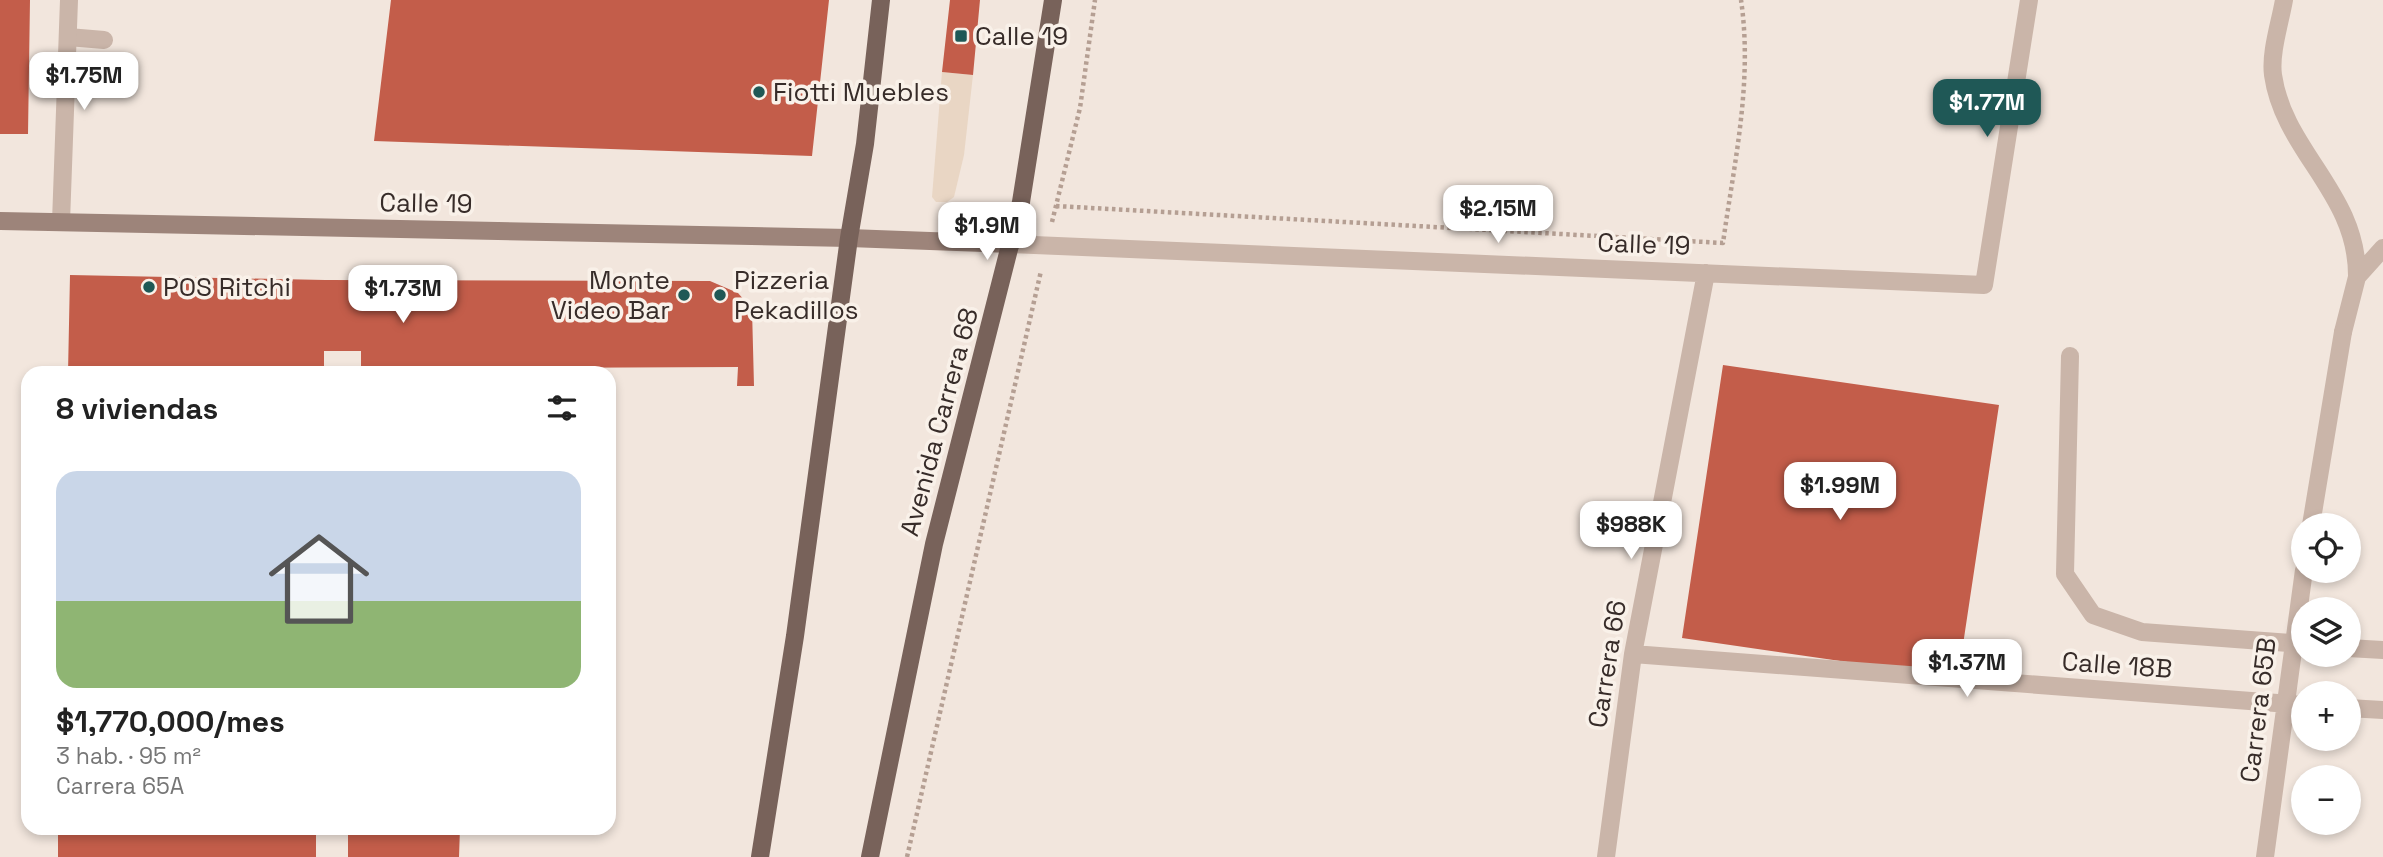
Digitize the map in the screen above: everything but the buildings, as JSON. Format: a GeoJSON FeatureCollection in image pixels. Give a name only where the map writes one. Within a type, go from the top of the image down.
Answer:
{"type":"FeatureCollection","features":[{"type":"Feature","properties":{"kind":"main road"},"geometry":{"type":"LineString","coordinates":[[760,857],[797,623],[849,238],[865,144],[881,0]]}},
{"type":"Feature","properties":{"kind":"main road","name":"Avenida Carrera 68"},"geometry":{"type":"LineString","coordinates":[[870,857],[934,544],[1021,202],[1053,0]]}},
{"type":"Feature","properties":{"kind":"street"},"geometry":{"type":"LineString","coordinates":[[61,222],[69,0]]}},
{"type":"Feature","properties":{"kind":"street","name":"Calle 19"},"geometry":{"type":"LineString","coordinates":[[0,221],[849,238],[1984,285],[2029,0]]}},
{"type":"Feature","properties":{"kind":"street"},"geometry":{"type":"LineString","coordinates":[[2284,0],[2273,74],[2287,121],[2346,216],[2357,251],[2357,277],[2343,332],[2313,513]]}},
{"type":"Feature","properties":{"kind":"street"},"geometry":{"type":"LineString","coordinates":[[68,37],[104,40]]}},
{"type":"Feature","properties":{"kind":"street"},"geometry":{"type":"LineString","coordinates":[[2357,277],[2383,248]]}},
{"type":"Feature","properties":{"kind":"street","name":"Carrera 66"},"geometry":{"type":"LineString","coordinates":[[1606,857],[1633,654],[1706,273]]}},
{"type":"Feature","properties":{"kind":"street"},"geometry":{"type":"LineString","coordinates":[[2070,356],[2065,574],[2092,615],[2142,632],[2291,643]]}},
{"type":"Feature","properties":{"kind":"street"},"geometry":{"type":"LineString","coordinates":[[2361,649],[2383,650]]}},
{"type":"Feature","properties":{"kind":"street","name":"Calle 18B"},"geometry":{"type":"LineString","coordinates":[[1633,654],[2291,704]]}},
{"type":"Feature","properties":{"kind":"street","name":"Carrera 65B"},"geometry":{"type":"LineString","coordinates":[[2265,857],[2285,704],[2293,667]]}},
{"type":"Feature","properties":{"kind":"street"},"geometry":{"type":"LineString","coordinates":[[2361,709],[2383,710]]}},
{"type":"Feature","properties":{"kind":"path"},"geometry":{"type":"LineString","coordinates":[[1069,153],[1080,108],[1095,0]]}},
{"type":"Feature","properties":{"kind":"path"},"geometry":{"type":"LineString","coordinates":[[1056,206],[1723,243],[1745,94],[1746,36],[1741,0]]}},
{"type":"Feature","properties":{"kind":"path"},"geometry":{"type":"LineString","coordinates":[[907,857],[1033,300]]}},
{"type":"Feature","properties":{"kind":"shaded area"},"geometry":{"type":"Polygon","coordinates":[[[942,72],[973,75],[964,155],[954,197],[947,202],[936,202],[932,197],[942,72]]]}},
{"type":"Feature","properties":{"kind":"place","name":"Calle 19"},"geometry":{"type":"Point","coordinates":[961,36]}},
{"type":"Feature","properties":{"kind":"place","name":"Fiotti Muebles"},"geometry":{"type":"Point","coordinates":[759,92]}},
{"type":"Feature","properties":{"kind":"place","name":"POS Ritchi"},"geometry":{"type":"Point","coordinates":[149,287]}},
{"type":"Feature","properties":{"kind":"place","name":"Monte Video Bar"},"geometry":{"type":"Point","coordinates":[684,295]}},
{"type":"Feature","properties":{"kind":"place","name":"Pizzeria Pekadillos"},"geometry":{"type":"Point","coordinates":[720,295]}}]}
